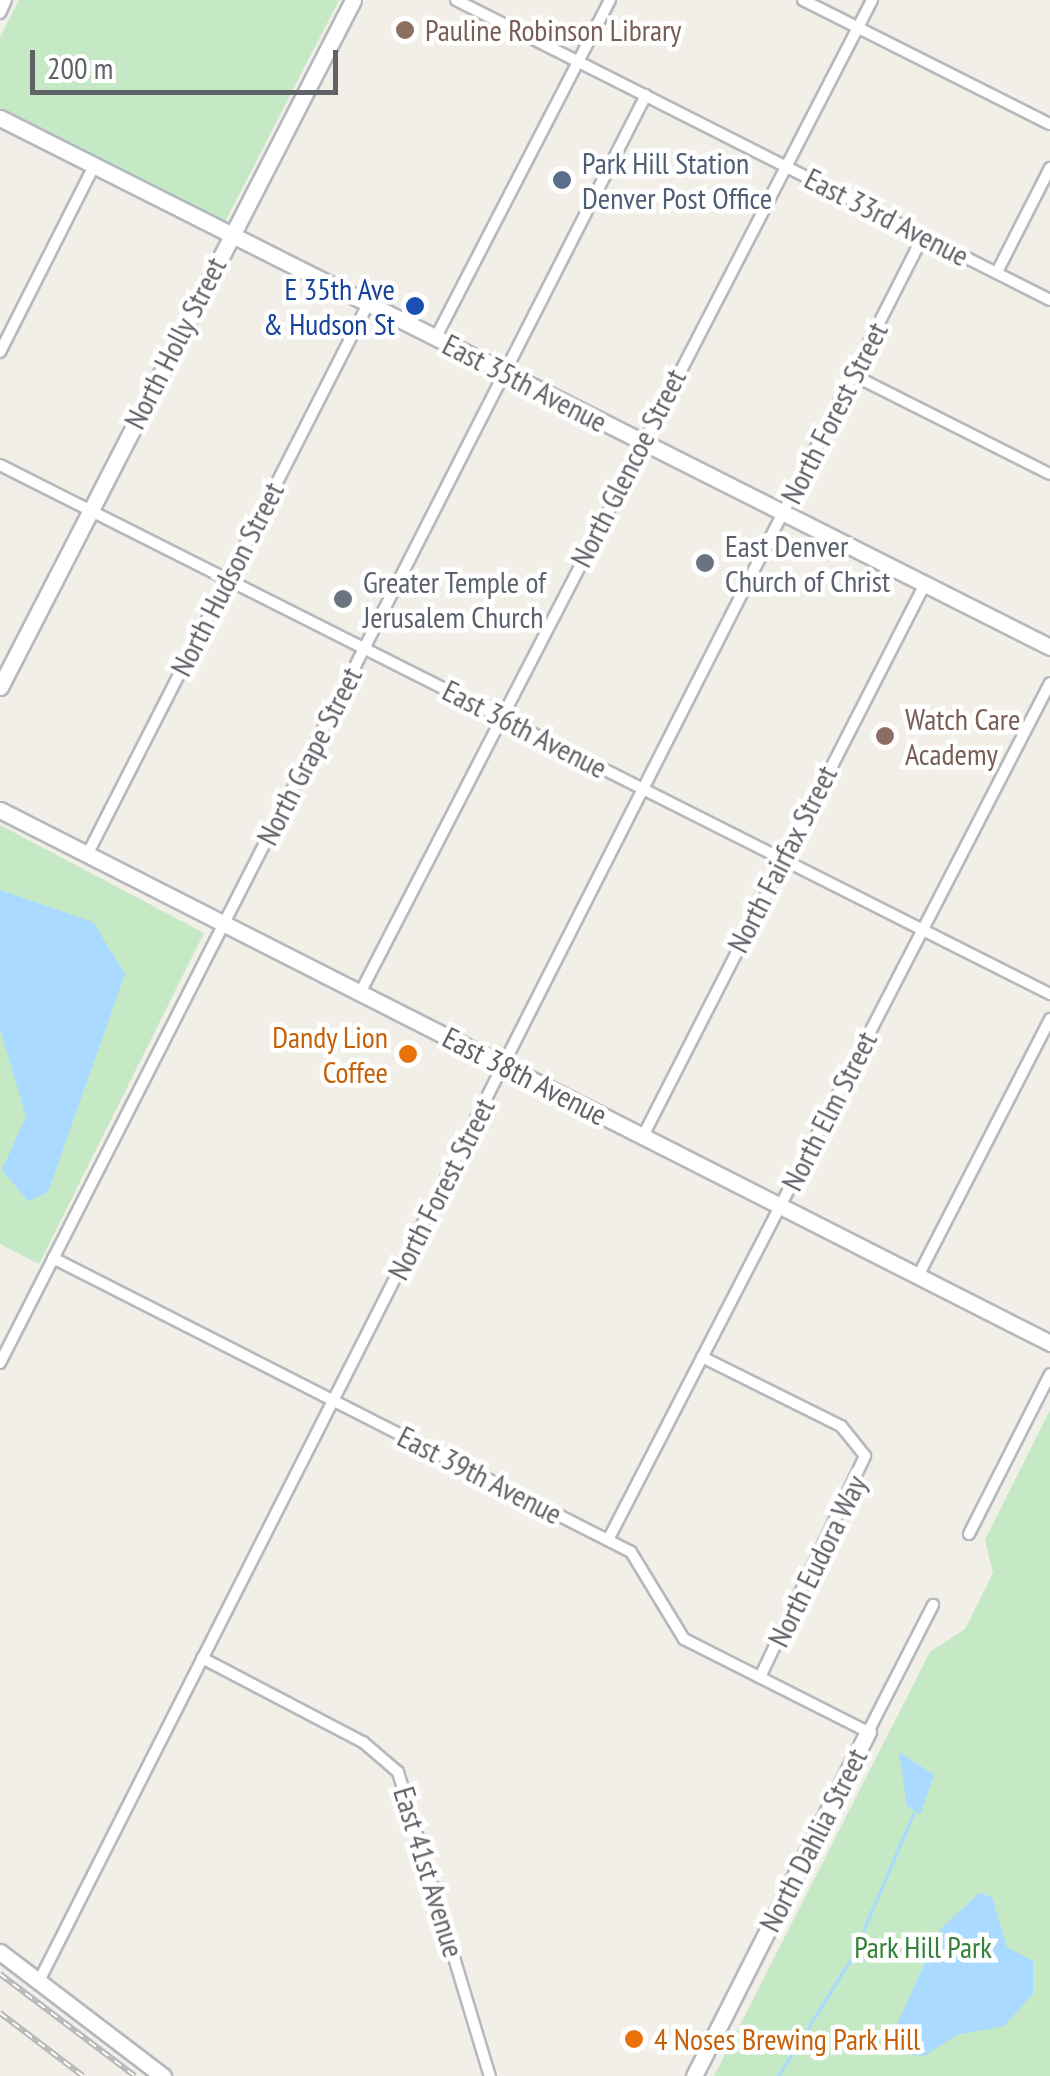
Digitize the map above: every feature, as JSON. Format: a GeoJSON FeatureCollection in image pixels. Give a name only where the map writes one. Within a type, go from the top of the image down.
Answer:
{"type":"FeatureCollection","features":[{"type":"Feature","properties":{"kind":"street"},"geometry":{"type":"LineString","coordinates":[[0,13],[6,0]]}},
{"type":"Feature","properties":{"kind":"street","name":"North Holly Street"},"geometry":{"type":"LineString","coordinates":[[0,687],[353,0]]}},
{"type":"Feature","properties":{"kind":"street","name":"East 33rd Avenue"},"geometry":{"type":"LineString","coordinates":[[456,0],[1050,300]]}},
{"type":"Feature","properties":{"kind":"street"},"geometry":{"type":"LineString","coordinates":[[436,338],[610,0]]}},
{"type":"Feature","properties":{"kind":"street"},"geometry":{"type":"LineString","coordinates":[[804,0],[1050,124]]}},
{"type":"Feature","properties":{"kind":"street","name":"North Glencoe Street"},"geometry":{"type":"LineString","coordinates":[[360,993],[872,0]]}},
{"type":"Feature","properties":{"kind":"street","name":"North Grape Street"},"geometry":{"type":"LineString","coordinates":[[0,1363],[646,95]]}},
{"type":"Feature","properties":{"kind":"street","name":"East 35th Avenue"},"geometry":{"type":"LineString","coordinates":[[0,118],[1050,646]]}},
{"type":"Feature","properties":{"kind":"street"},"geometry":{"type":"LineString","coordinates":[[0,352],[94,166]]}},
{"type":"Feature","properties":{"kind":"street"},"geometry":{"type":"LineString","coordinates":[[996,272],[1050,168]]}},
{"type":"Feature","properties":{"kind":"street","name":"North Forest Street"},"geometry":{"type":"LineString","coordinates":[[39,1981],[923,236]]}},
{"type":"Feature","properties":{"kind":"street","name":"North Hudson Street"},"geometry":{"type":"LineString","coordinates":[[87,855],[368,304]]}},
{"type":"Feature","properties":{"kind":"street"},"geometry":{"type":"LineString","coordinates":[[853,374],[1050,474]]}},
{"type":"Feature","properties":{"kind":"street","name":"East 36th Avenue"},"geometry":{"type":"LineString","coordinates":[[0,464],[1050,994]]}},
{"type":"Feature","properties":{"kind":"street","name":"North Fairfax Street"},"geometry":{"type":"LineString","coordinates":[[642,1136],[925,584]]}},
{"type":"Feature","properties":{"kind":"street","name":"North Elm Street"},"geometry":{"type":"LineString","coordinates":[[608,1540],[1050,683]]}},
{"type":"Feature","properties":{"kind":"street","name":"East 38th Avenue"},"geometry":{"type":"LineString","coordinates":[[0,810],[1050,1343]]}},
{"type":"Feature","properties":{"kind":"street"},"geometry":{"type":"LineString","coordinates":[[918,1276],[1050,1020]]}},
{"type":"Feature","properties":{"kind":"street","name":"East 39th Avenue"},"geometry":{"type":"LineString","coordinates":[[53,1258],[640,1558],[684,1639],[868,1732]]}},
{"type":"Feature","properties":{"kind":"street","name":"North Eudora Way"},"geometry":{"type":"LineString","coordinates":[[702,1358],[842,1426],[865,1456],[760,1678]]}},
{"type":"Feature","properties":{"kind":"street"},"geometry":{"type":"LineString","coordinates":[[969,1534],[1050,1374]]}},
{"type":"Feature","properties":{"kind":"street","name":"North Dahlia Street"},"geometry":{"type":"LineString","coordinates":[[694,2076],[932,1605]]}},
{"type":"Feature","properties":{"kind":"street","name":"East 41st Avenue"},"geometry":{"type":"LineString","coordinates":[[202,1658],[363,1742],[398,1772],[490,2076]]}},
{"type":"Feature","properties":{"kind":"street"},"geometry":{"type":"LineString","coordinates":[[0,1952],[163,2076]]}},
{"type":"Feature","properties":{"kind":"green space"},"geometry":{"type":"Polygon","coordinates":[[[19,0],[339,0],[225,222],[0,109],[0,37],[19,0]]]}},
{"type":"Feature","properties":{"kind":"green space"},"geometry":{"type":"Polygon","coordinates":[[[0,825],[204,933],[39,1264],[0,1244],[0,825]]]}},
{"type":"Feature","properties":{"kind":"green space","name":"Park Hill Park"},"geometry":{"type":"Polygon","coordinates":[[[1050,1410],[1050,2076],[714,2076],[930,1652],[965,1629],[993,1573],[985,1540],[1050,1410]]]}},
{"type":"Feature","properties":{"kind":"water"},"geometry":{"type":"Polygon","coordinates":[[[0,890],[93,922],[125,974],[48,1192],[28,1201],[2,1170],[26,1116],[0,1029],[0,890]]]}},
{"type":"Feature","properties":{"kind":"water"},"geometry":{"type":"Polygon","coordinates":[[[899,1752],[934,1775],[920,1815],[907,1806],[899,1752]]]}},
{"type":"Feature","properties":{"kind":"water"},"geometry":{"type":"Polygon","coordinates":[[[979,1893],[992,1897],[1007,1947],[1033,1961],[1033,1994],[1004,2026],[957,2035],[924,2056],[900,2054],[893,2033],[940,1930],[979,1893]]]}},
{"type":"Feature","properties":{"kind":"waterway"},"geometry":{"type":"LineString","coordinates":[[778,2076],[852,1957],[913,1814]]}},
{"type":"Feature","properties":{"kind":"railway"},"geometry":{"type":"LineString","coordinates":[[0,1974],[135,2076]]}},
{"type":"Feature","properties":{"kind":"railway"},"geometry":{"type":"LineString","coordinates":[[0,2013],[83,2076]]}},
{"type":"Feature","properties":{"kind":"place","name":"Pauline Robinson Library"},"geometry":{"type":"Point","coordinates":[405,30]}},
{"type":"Feature","properties":{"kind":"place","name":"Park Hill Station Denver Post Office"},"geometry":{"type":"Point","coordinates":[562,180]}},
{"type":"Feature","properties":{"kind":"place","name":"E 35th Ave & Hudson St"},"geometry":{"type":"Point","coordinates":[415,306]}},
{"type":"Feature","properties":{"kind":"place","name":"East Denver Church of Christ"},"geometry":{"type":"Point","coordinates":[705,563]}},
{"type":"Feature","properties":{"kind":"place","name":"Greater Temple of Jerusalem Church"},"geometry":{"type":"Point","coordinates":[343,599]}},
{"type":"Feature","properties":{"kind":"place","name":"Watch Care Academy"},"geometry":{"type":"Point","coordinates":[885,736]}},
{"type":"Feature","properties":{"kind":"place","name":"Dandy Lion Coffee"},"geometry":{"type":"Point","coordinates":[408,1054]}},
{"type":"Feature","properties":{"kind":"place","name":"4 Noses Brewing Park Hill"},"geometry":{"type":"Point","coordinates":[634,2039]}}]}
